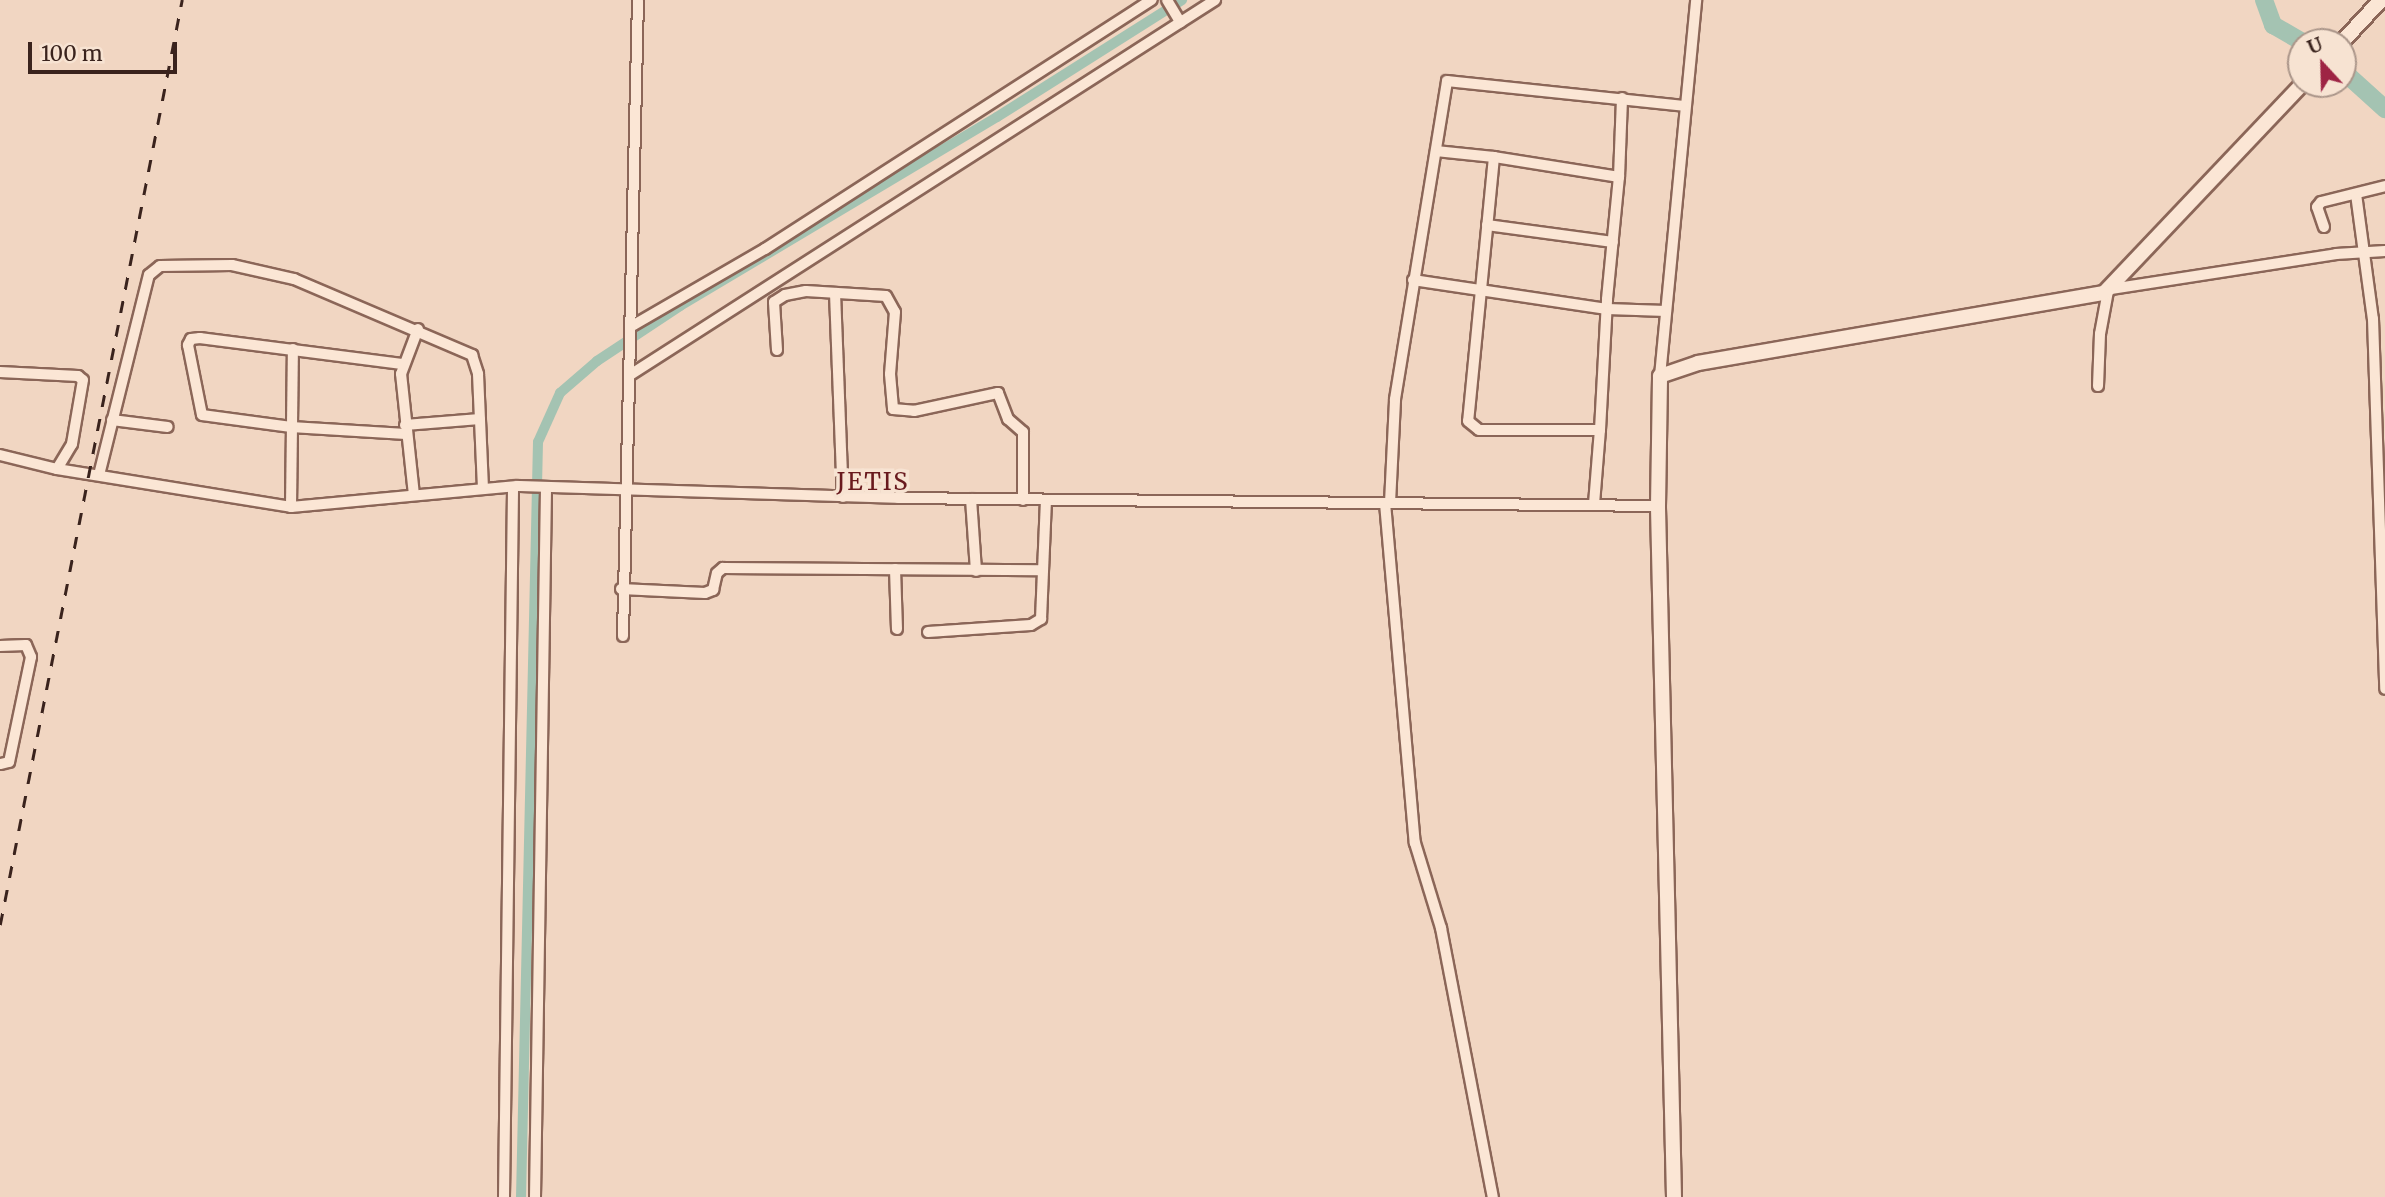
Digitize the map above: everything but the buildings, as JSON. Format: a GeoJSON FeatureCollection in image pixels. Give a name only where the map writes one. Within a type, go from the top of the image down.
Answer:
{"type":"FeatureCollection","features":[{"type":"Feature","properties":{"kind":"main road"},"geometry":{"type":"LineString","coordinates":[[2355,28],[2381,0]]}},
{"type":"Feature","properties":{"kind":"main road"},"geometry":{"type":"LineString","coordinates":[[1674,1197],[1658,506],[1660,376],[1668,370],[1720,359],[2109,290],[2289,98]]}},
{"type":"Feature","properties":{"kind":"street"},"geometry":{"type":"LineString","coordinates":[[623,636],[623,491],[630,375],[638,0]]}},
{"type":"Feature","properties":{"kind":"street"},"geometry":{"type":"LineString","coordinates":[[631,331],[765,249],[1152,0]]}},
{"type":"Feature","properties":{"kind":"street"},"geometry":{"type":"LineString","coordinates":[[1167,0],[1179,20]]}},
{"type":"Feature","properties":{"kind":"street"},"geometry":{"type":"LineString","coordinates":[[630,375],[1179,20],[1215,0]]}},
{"type":"Feature","properties":{"kind":"street"},"geometry":{"type":"LineString","coordinates":[[1660,376],[1696,0]]}},
{"type":"Feature","properties":{"kind":"street"},"geometry":{"type":"LineString","coordinates":[[1493,1197],[1441,928],[1415,843],[1387,503],[1391,433],[1413,281],[1447,81],[1684,106]]}},
{"type":"Feature","properties":{"kind":"street"},"geometry":{"type":"LineString","coordinates":[[1594,504],[1619,177],[1622,98]]}},
{"type":"Feature","properties":{"kind":"street"},"geometry":{"type":"LineString","coordinates":[[1436,151],[1494,157],[1619,177]]}},
{"type":"Feature","properties":{"kind":"street"},"geometry":{"type":"LineString","coordinates":[[1494,157],[1470,426],[1600,430]]}},
{"type":"Feature","properties":{"kind":"street"},"geometry":{"type":"LineString","coordinates":[[2324,227],[2318,204],[2385,186]]}},
{"type":"Feature","properties":{"kind":"street"},"geometry":{"type":"LineString","coordinates":[[2356,194],[2367,254],[2383,584],[2385,689]]}},
{"type":"Feature","properties":{"kind":"street"},"geometry":{"type":"LineString","coordinates":[[1487,225],[1613,242]]}},
{"type":"Feature","properties":{"kind":"street"},"geometry":{"type":"LineString","coordinates":[[2098,386],[2100,334],[2109,290],[2336,254],[2385,251]]}},
{"type":"Feature","properties":{"kind":"street"},"geometry":{"type":"LineString","coordinates":[[99,475],[146,284],[160,266],[261,269],[418,329],[472,355],[478,374],[483,489]]}},
{"type":"Feature","properties":{"kind":"street"},"geometry":{"type":"LineString","coordinates":[[1413,281],[1607,309],[1666,311]]}},
{"type":"Feature","properties":{"kind":"street"},"geometry":{"type":"LineString","coordinates":[[761,289],[774,302],[777,350]]}},
{"type":"Feature","properties":{"kind":"street"},"geometry":{"type":"LineString","coordinates":[[774,302],[797,291],[879,295],[894,305],[890,373],[895,410],[1000,394],[1008,419],[1023,432],[1023,500]]}},
{"type":"Feature","properties":{"kind":"street"},"geometry":{"type":"LineString","coordinates":[[835,293],[843,497]]}},
{"type":"Feature","properties":{"kind":"street"},"geometry":{"type":"LineString","coordinates":[[414,495],[405,430],[402,364],[418,329]]}},
{"type":"Feature","properties":{"kind":"street"},"geometry":{"type":"LineString","coordinates":[[402,364],[194,338],[188,345],[202,415],[291,427],[405,430],[480,419]]}},
{"type":"Feature","properties":{"kind":"street"},"geometry":{"type":"LineString","coordinates":[[291,507],[293,349]]}},
{"type":"Feature","properties":{"kind":"street"},"geometry":{"type":"LineString","coordinates":[[0,372],[78,376],[83,380],[72,444],[57,469]]}},
{"type":"Feature","properties":{"kind":"street"},"geometry":{"type":"LineString","coordinates":[[112,420],[168,427]]}},
{"type":"Feature","properties":{"kind":"street"},"geometry":{"type":"LineString","coordinates":[[0,455],[57,469],[291,507],[515,486],[843,497],[1658,506]]}},
{"type":"Feature","properties":{"kind":"street"},"geometry":{"type":"LineString","coordinates":[[504,1197],[515,486]]}},
{"type":"Feature","properties":{"kind":"street"},"geometry":{"type":"LineString","coordinates":[[534,1197],[545,487]]}},
{"type":"Feature","properties":{"kind":"street"},"geometry":{"type":"LineString","coordinates":[[971,499],[976,571]]}},
{"type":"Feature","properties":{"kind":"street"},"geometry":{"type":"LineString","coordinates":[[928,632],[1035,623],[1041,619],[1046,500]]}},
{"type":"Feature","properties":{"kind":"street"},"geometry":{"type":"LineString","coordinates":[[621,589],[705,593],[713,590],[717,573],[723,568],[1041,570]]}},
{"type":"Feature","properties":{"kind":"street"},"geometry":{"type":"LineString","coordinates":[[895,569],[897,629]]}},
{"type":"Feature","properties":{"kind":"street"},"geometry":{"type":"LineString","coordinates":[[0,646],[26,645],[31,657],[9,762],[0,764]]}},
{"type":"Feature","properties":{"kind":"waterway"},"geometry":{"type":"LineString","coordinates":[[521,1197],[538,442],[560,393],[597,361],[680,306],[997,117],[1182,0]]}},
{"type":"Feature","properties":{"kind":"waterway"},"geometry":{"type":"LineString","coordinates":[[2264,0],[2273,25],[2287,33]]}},
{"type":"Feature","properties":{"kind":"waterway"},"geometry":{"type":"LineString","coordinates":[[2357,84],[2385,109]]}},
{"type":"Feature","properties":{"kind":"railway"},"geometry":{"type":"LineString","coordinates":[[0,925],[182,0]]}},
{"type":"Feature","properties":{"kind":"district","name":"JETIS"},"geometry":{"type":"Point","coordinates":[873,482]}}]}
